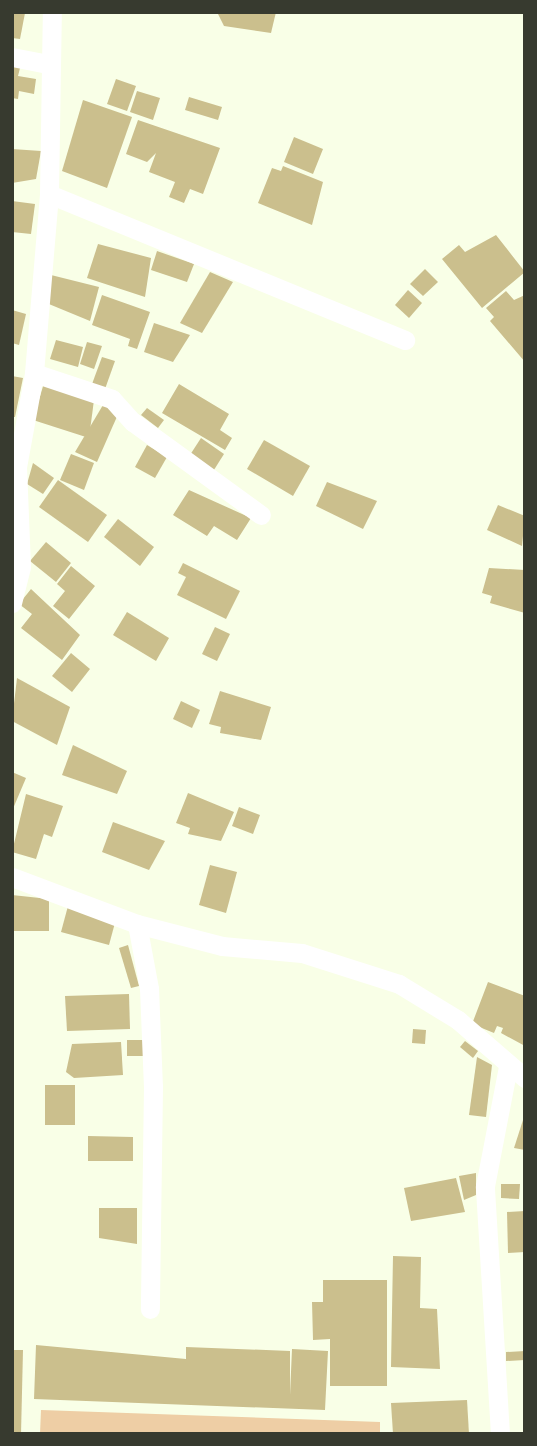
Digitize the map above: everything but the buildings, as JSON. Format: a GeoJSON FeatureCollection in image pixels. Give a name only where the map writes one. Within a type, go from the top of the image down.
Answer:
{"type":"FeatureCollection","features":[{"type":"Feature","properties":{"kind":"street"},"geometry":{"type":"LineString","coordinates":[[12,603],[21,566],[15,467],[34,373],[49,194],[47,64],[52,12]]}},
{"type":"Feature","properties":{"kind":"street"},"geometry":{"type":"LineString","coordinates":[[12,57],[47,64]]}},
{"type":"Feature","properties":{"kind":"street"},"geometry":{"type":"LineString","coordinates":[[49,194],[405,340]]}},
{"type":"Feature","properties":{"kind":"street"},"geometry":{"type":"LineString","coordinates":[[34,373],[113,399],[134,422],[261,515]]}},
{"type":"Feature","properties":{"kind":"street"},"geometry":{"type":"LineString","coordinates":[[12,877],[137,924],[222,946],[302,953],[399,984],[458,1020],[525,1078]]}},
{"type":"Feature","properties":{"kind":"street"},"geometry":{"type":"LineString","coordinates":[[137,924],[149,988],[153,1086],[150,1309]]}},
{"type":"Feature","properties":{"kind":"street"},"geometry":{"type":"LineString","coordinates":[[500,1434],[485,1186],[508,1066]]}},
{"type":"Feature","properties":{"kind":"shaded area"},"geometry":{"type":"Polygon","coordinates":[[[41,1410],[380,1422],[380,1434],[40,1434],[41,1410]]]}}]}
